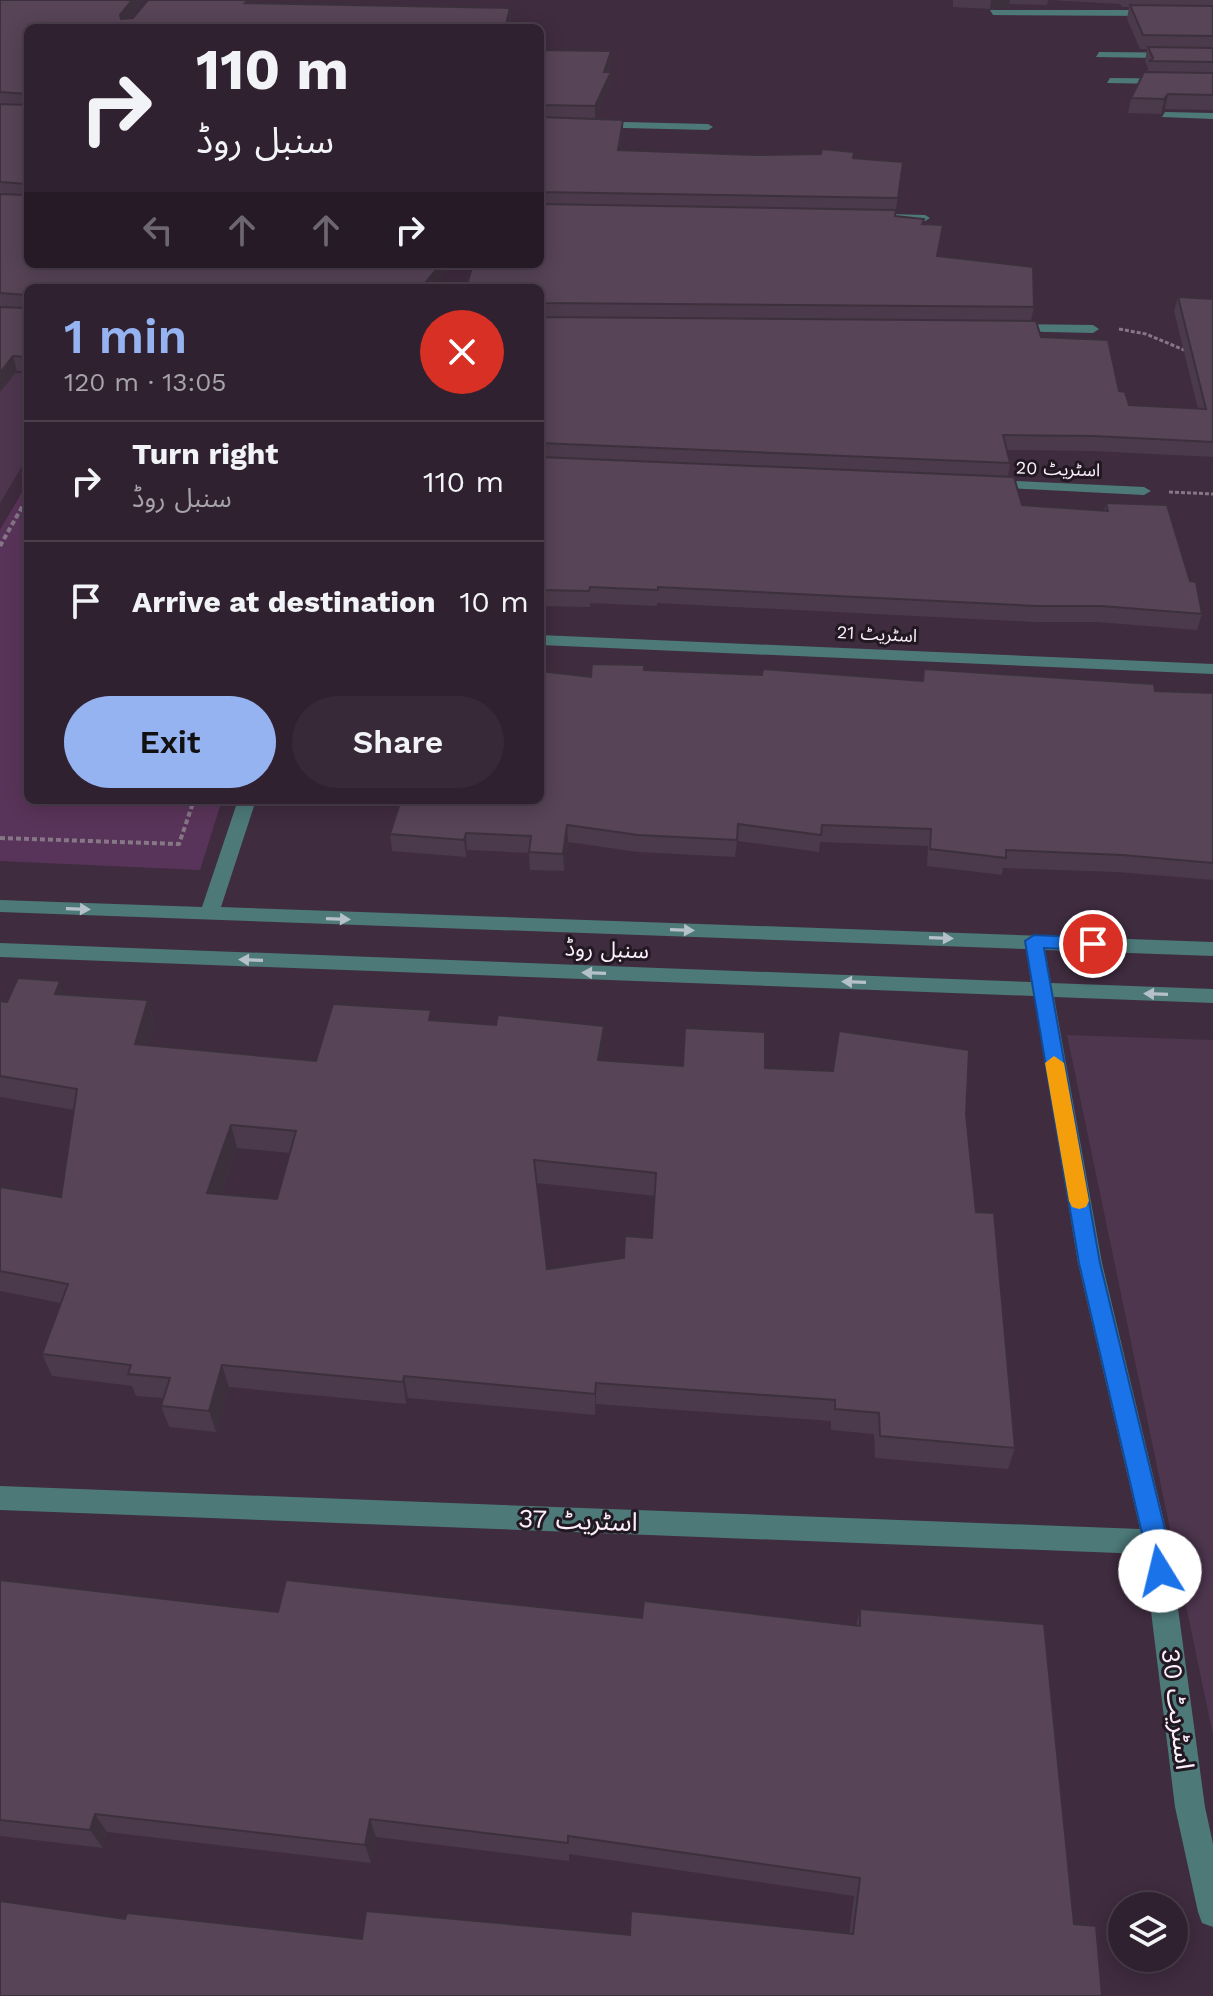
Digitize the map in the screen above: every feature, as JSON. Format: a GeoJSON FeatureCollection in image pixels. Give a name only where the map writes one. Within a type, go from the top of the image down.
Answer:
{"type":"FeatureCollection","features":[{"type":"Feature","properties":{"kind":"street"},"geometry":{"type":"LineString","coordinates":[[993,12],[1166,13]]}},
{"type":"Feature","properties":{"kind":"street"},"geometry":{"type":"LineString","coordinates":[[1099,55],[1213,56]]}},
{"type":"Feature","properties":{"kind":"street"},"geometry":{"type":"LineString","coordinates":[[1110,81],[1213,82]]}},
{"type":"Feature","properties":{"kind":"street"},"geometry":{"type":"LineString","coordinates":[[1165,115],[1213,116]]}},
{"type":"Feature","properties":{"kind":"street"},"geometry":{"type":"LineString","coordinates":[[544,123],[708,127]]}},
{"type":"Feature","properties":{"kind":"street"},"geometry":{"type":"LineString","coordinates":[[879,217],[925,218]]}},
{"type":"Feature","properties":{"kind":"street"},"geometry":{"type":"LineString","coordinates":[[999,328],[1093,329]]}},
{"type":"Feature","properties":{"kind":"street","name":"اسٹریٹ 20"},"geometry":{"type":"LineString","coordinates":[[969,483],[1144,491]]}},
{"type":"Feature","properties":{"kind":"street","name":"اسٹریٹ 21"},"geometry":{"type":"LineString","coordinates":[[544,640],[1213,669]]}},
{"type":"Feature","properties":{"kind":"street"},"geometry":{"type":"LineString","coordinates":[[209,914],[246,804]]}},
{"type":"Feature","properties":{"kind":"street","name":"سنبل روڈ"},"geometry":{"type":"LineString","coordinates":[[0,906],[1213,949]]}},
{"type":"Feature","properties":{"kind":"street","name":"اسٹریٹ 30"},"geometry":{"type":"LineString","coordinates":[[1034,941],[1090,1263],[1156,1542],[1190,1807],[1213,1912]]}},
{"type":"Feature","properties":{"kind":"street","name":"سنبل روڈ"},"geometry":{"type":"LineString","coordinates":[[0,950],[1213,996]]}},
{"type":"Feature","properties":{"kind":"street","name":"اسٹریٹ 37"},"geometry":{"type":"LineString","coordinates":[[0,1498],[1156,1542]]}},
{"type":"Feature","properties":{"kind":"path"},"geometry":{"type":"LineString","coordinates":[[1093,329],[1131,330],[1196,354]]}},
{"type":"Feature","properties":{"kind":"path"},"geometry":{"type":"LineString","coordinates":[[1144,491],[1213,494]]}},
{"type":"Feature","properties":{"kind":"path"},"geometry":{"type":"LineString","coordinates":[[0,546],[24,503]]}},
{"type":"Feature","properties":{"kind":"path"},"geometry":{"type":"LineString","coordinates":[[0,838],[179,844],[193,804]]}},
{"type":"Feature","properties":{"kind":"shaded area"},"geometry":{"type":"Polygon","coordinates":[[[0,373],[24,373],[24,463],[0,503],[0,373]]]}},
{"type":"Feature","properties":{"kind":"shaded area"},"geometry":{"type":"Polygon","coordinates":[[[24,489],[24,804],[221,804],[200,870],[0,861],[0,530],[24,489]]]}},
{"type":"Feature","properties":{"kind":"shaded area"},"geometry":{"type":"Polygon","coordinates":[[[1067,1035],[1213,1040],[1213,1735],[1067,1035]]]}},
{"type":"Feature","properties":{"kind":"building"},"geometry":{"type":"Polygon","coordinates":[[[0,0],[132,0],[120,15],[121,19],[133,18],[148,0],[510,8],[506,24],[24,24],[24,94],[0,92],[0,0]]]}},
{"type":"Feature","properties":{"kind":"building"},"geometry":{"type":"Polygon","coordinates":[[[1130,5],[1213,6],[1213,36],[1143,35],[1130,5]]]}},
{"type":"Feature","properties":{"kind":"building"},"geometry":{"type":"Polygon","coordinates":[[[1148,47],[1213,48],[1213,62],[1150,61],[1153,58],[1148,47]]]}},
{"type":"Feature","properties":{"kind":"building"},"geometry":{"type":"Polygon","coordinates":[[[544,50],[611,51],[604,72],[611,72],[595,106],[544,105],[544,50]]]}},
{"type":"Feature","properties":{"kind":"building"},"geometry":{"type":"Polygon","coordinates":[[[1144,72],[1213,73],[1213,95],[1168,94],[1164,99],[1131,98],[1144,72]]]}},
{"type":"Feature","properties":{"kind":"building"},"geometry":{"type":"Polygon","coordinates":[[[0,104],[24,105],[24,184],[0,182],[0,104]]]}},
{"type":"Feature","properties":{"kind":"building"},"geometry":{"type":"Polygon","coordinates":[[[544,117],[623,120],[618,150],[755,155],[821,154],[822,149],[854,152],[853,158],[903,162],[898,198],[544,192],[544,117]]]}},
{"type":"Feature","properties":{"kind":"building"},"geometry":{"type":"Polygon","coordinates":[[[0,194],[24,195],[24,268],[438,268],[424,284],[24,284],[24,295],[0,293],[0,194]]]}},
{"type":"Feature","properties":{"kind":"building"},"geometry":{"type":"Polygon","coordinates":[[[544,204],[896,210],[895,216],[924,219],[922,224],[943,225],[937,256],[1033,267],[1034,307],[544,303],[544,284],[467,284],[472,268],[544,268],[544,204]]]}},
{"type":"Feature","properties":{"kind":"building"},"geometry":{"type":"Polygon","coordinates":[[[1178,297],[1213,299],[1213,442],[1003,435],[1010,463],[544,443],[544,317],[1036,321],[1041,337],[1108,340],[1119,391],[1125,392],[1129,405],[1206,409],[1178,297]]]}},
{"type":"Feature","properties":{"kind":"building"},"geometry":{"type":"Polygon","coordinates":[[[0,307],[24,308],[24,357],[13,356],[0,373],[0,307]]]}},
{"type":"Feature","properties":{"kind":"building"},"geometry":{"type":"Polygon","coordinates":[[[544,457],[1014,477],[1022,505],[1108,511],[1106,503],[1167,505],[1190,581],[1196,582],[1202,614],[1101,606],[1037,606],[658,587],[658,590],[590,587],[589,591],[544,590],[544,457]]]}},
{"type":"Feature","properties":{"kind":"building"},"geometry":{"type":"Polygon","coordinates":[[[592,664],[644,665],[644,670],[762,675],[763,669],[923,681],[924,669],[1154,684],[1155,691],[1213,693],[1213,863],[1006,850],[1006,858],[930,849],[931,829],[822,825],[821,835],[738,824],[737,840],[638,835],[567,825],[563,854],[529,852],[531,836],[466,833],[464,840],[390,834],[400,804],[544,804],[544,671],[591,677],[592,664]]]}},
{"type":"Feature","properties":{"kind":"building"},"geometry":{"type":"Polygon","coordinates":[[[18,978],[60,981],[55,994],[148,1000],[135,1044],[316,1061],[333,1004],[431,1010],[429,1020],[496,1025],[498,1015],[604,1026],[598,1060],[683,1066],[685,1028],[765,1032],[765,1068],[833,1071],[839,1031],[969,1050],[966,1115],[976,1212],[994,1213],[1015,1448],[880,1436],[879,1413],[835,1409],[835,1400],[596,1383],[595,1394],[404,1376],[403,1382],[222,1365],[209,1411],[161,1406],[170,1378],[128,1374],[131,1365],[42,1354],[68,1284],[0,1271],[0,1187],[61,1197],[77,1089],[0,1076],[0,1001],[7,1002],[18,978]],[[231,1125],[207,1193],[277,1199],[296,1131],[231,1125]],[[534,1160],[547,1269],[624,1258],[625,1236],[652,1238],[656,1173],[534,1160]]]}},
{"type":"Feature","properties":{"kind":"building"},"geometry":{"type":"Polygon","coordinates":[[[0,1580],[278,1612],[286,1580],[642,1618],[644,1601],[860,1626],[860,1609],[1044,1624],[1074,1924],[1096,1926],[1102,1996],[0,1996],[0,1901],[125,1919],[127,1913],[362,1939],[366,1911],[630,1935],[631,1911],[853,1934],[860,1878],[568,1836],[568,1843],[370,1819],[365,1845],[95,1814],[90,1830],[0,1820],[0,1580]]]}},
{"type":"Feature","properties":{"kind":"slow traffic"},"geometry":{"type":"LineString","coordinates":[[1054,1063],[1079,1201]]}},
{"type":"Feature","properties":{"kind":"route"},"geometry":{"type":"LineString","coordinates":[[1093,944],[1034,941],[1090,1263],[1156,1542],[1160,1571]]}}]}
